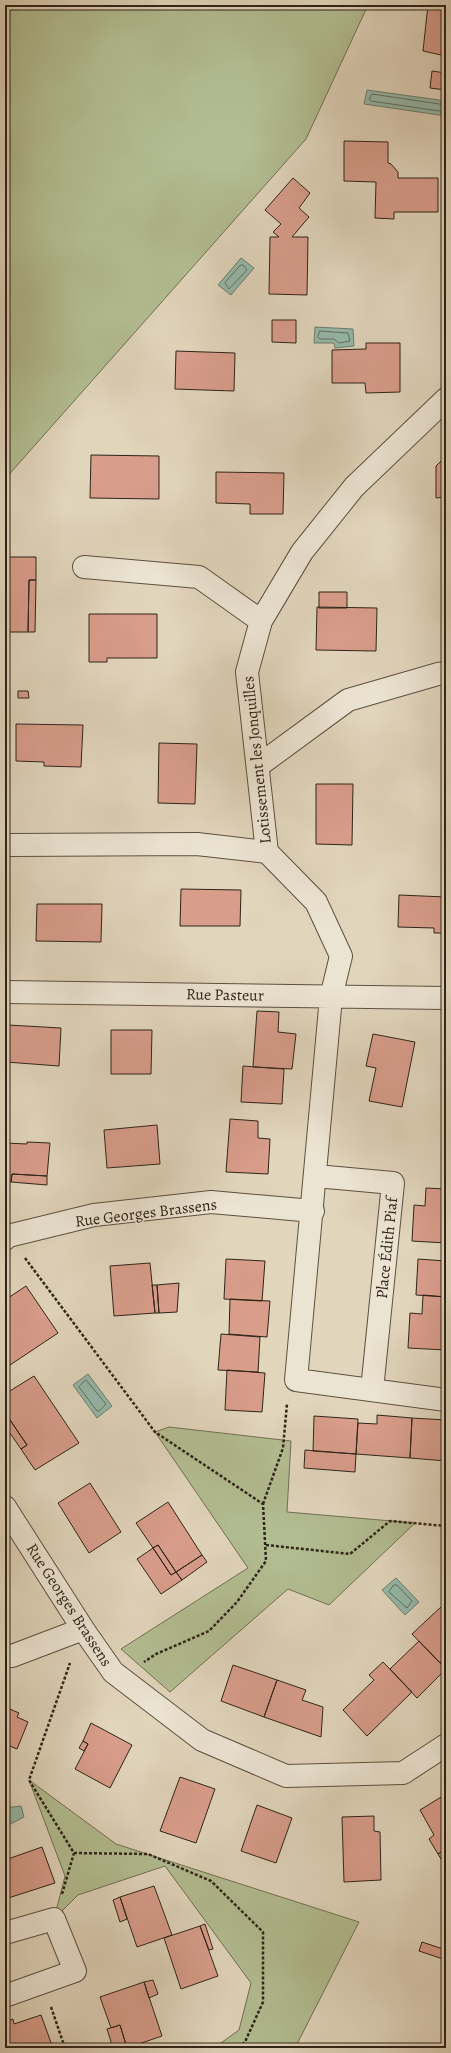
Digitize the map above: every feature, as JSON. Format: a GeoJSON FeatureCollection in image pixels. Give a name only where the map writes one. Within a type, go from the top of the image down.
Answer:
{"type":"FeatureCollection","features":[{"type":"Feature","properties":{"kind":"street","name":"Lotissement les Jonquilles"},"geometry":{"type":"LineString","coordinates":[[332,997],[341,956],[316,902],[267,852],[247,672],[261,621],[302,552],[354,487],[446,399]]}},
{"type":"Feature","properties":{"kind":"street"},"geometry":{"type":"LineString","coordinates":[[84,567],[199,577],[261,621]]}},
{"type":"Feature","properties":{"kind":"street"},"geometry":{"type":"LineString","coordinates":[[258,766],[348,700],[446,673]]}},
{"type":"Feature","properties":{"kind":"street"},"geometry":{"type":"LineString","coordinates":[[11,845],[197,844],[267,852]]}},
{"type":"Feature","properties":{"kind":"street","name":"Rue Pasteur"},"geometry":{"type":"LineString","coordinates":[[5,992],[446,998]]}},
{"type":"Feature","properties":{"kind":"street"},"geometry":{"type":"LineString","coordinates":[[332,997],[296,1380],[446,1400]]}},
{"type":"Feature","properties":{"kind":"street","name":"Place Édith Piaf"},"geometry":{"type":"LineString","coordinates":[[316,1176],[393,1183],[372,1390]]}},
{"type":"Feature","properties":{"kind":"street","name":"Rue Georges Brassens"},"geometry":{"type":"LineString","coordinates":[[7,1237],[94,1215],[211,1202],[313,1211]]}},
{"type":"Feature","properties":{"kind":"street","name":"Rue Georges Brassens"},"geometry":{"type":"LineString","coordinates":[[5,1507],[82,1629],[113,1672],[202,1740],[286,1776],[403,1773],[446,1745]]}},
{"type":"Feature","properties":{"kind":"street"},"geometry":{"type":"LineString","coordinates":[[5,1656],[12,1656],[82,1629]]}},
{"type":"Feature","properties":{"kind":"street"},"geometry":{"type":"LineString","coordinates":[[5,1933],[54,1919],[75,1971],[5,1996]]}},
{"type":"Feature","properties":{"kind":"path"},"geometry":{"type":"LineString","coordinates":[[7,1237],[155,1432],[263,1504],[266,1561],[237,1602],[209,1630],[156,1654],[120,1677]]}},
{"type":"Feature","properties":{"kind":"path"},"geometry":{"type":"LineString","coordinates":[[266,1545],[350,1554],[390,1521],[446,1526]]}},
{"type":"Feature","properties":{"kind":"path"},"geometry":{"type":"LineString","coordinates":[[54,1919],[74,1853],[29,1780],[82,1629]]}},
{"type":"Feature","properties":{"kind":"path"},"geometry":{"type":"LineString","coordinates":[[74,1853],[148,1854],[211,1881],[263,1932],[262,2002],[245,2042],[238,2048]]}},
{"type":"Feature","properties":{"kind":"path"},"geometry":{"type":"LineString","coordinates":[[43,1983],[65,2048]]}},
{"type":"Feature","properties":{"kind":"shaded area"},"geometry":{"type":"Polygon","coordinates":[[[5,5],[368,5],[306,139],[5,479],[5,5]]]}},
{"type":"Feature","properties":{"kind":"shaded area"},"geometry":{"type":"Polygon","coordinates":[[[169,1427],[291,1441],[287,1512],[415,1523],[329,1605],[288,1589],[170,1692],[121,1649],[248,1568],[155,1432],[169,1427]]]}},
{"type":"Feature","properties":{"kind":"shaded area"},"geometry":{"type":"Polygon","coordinates":[[[29,1780],[116,1844],[359,1922],[295,2048],[214,2048],[239,2030],[251,1983],[165,1866],[78,1895],[54,1919],[65,1876],[29,1780]]]}},
{"type":"Feature","properties":{"kind":"water"},"geometry":{"type":"Polygon","coordinates":[[[367,90],[446,101],[446,116],[364,104],[367,90]]]}},
{"type":"Feature","properties":{"kind":"water"},"geometry":{"type":"Polygon","coordinates":[[[241,258],[254,268],[231,295],[218,285],[241,258]]]}},
{"type":"Feature","properties":{"kind":"water"},"geometry":{"type":"Polygon","coordinates":[[[315,327],[353,329],[354,346],[335,348],[334,343],[314,343],[315,327]]]}},
{"type":"Feature","properties":{"kind":"water"},"geometry":{"type":"Polygon","coordinates":[[[88,1374],[112,1406],[97,1418],[73,1385],[88,1374]]]}},
{"type":"Feature","properties":{"kind":"water"},"geometry":{"type":"Polygon","coordinates":[[[396,1578],[419,1602],[405,1615],[382,1590],[396,1578]]]}},
{"type":"Feature","properties":{"kind":"water"},"geometry":{"type":"Polygon","coordinates":[[[21,1806],[24,1817],[5,1827],[5,1808],[21,1806]]]}},
{"type":"Feature","properties":{"kind":"building"},"geometry":{"type":"Polygon","coordinates":[[[428,5],[446,5],[446,56],[423,51],[428,5]]]}},
{"type":"Feature","properties":{"kind":"building"},"geometry":{"type":"Polygon","coordinates":[[[432,71],[446,73],[446,90],[430,88],[432,71]]]}},
{"type":"Feature","properties":{"kind":"building"},"geometry":{"type":"Polygon","coordinates":[[[344,141],[388,142],[388,163],[391,164],[398,172],[398,178],[438,178],[438,212],[394,212],[394,219],[375,218],[376,182],[344,181],[344,141]]]}},
{"type":"Feature","properties":{"kind":"building"},"geometry":{"type":"Polygon","coordinates":[[[293,178],[310,193],[299,208],[309,217],[292,237],[308,237],[307,295],[269,294],[270,237],[279,237],[273,232],[281,224],[265,210],[293,178]]]}},
{"type":"Feature","properties":{"kind":"building"},"geometry":{"type":"Polygon","coordinates":[[[272,320],[296,320],[296,343],[272,342],[272,320]]]}},
{"type":"Feature","properties":{"kind":"building"},"geometry":{"type":"Polygon","coordinates":[[[366,343],[400,343],[400,392],[366,393],[365,383],[332,383],[332,350],[366,349],[366,343]]]}},
{"type":"Feature","properties":{"kind":"building"},"geometry":{"type":"Polygon","coordinates":[[[176,351],[235,353],[234,391],[175,389],[176,351]]]}},
{"type":"Feature","properties":{"kind":"building"},"geometry":{"type":"Polygon","coordinates":[[[91,455],[159,456],[159,499],[90,498],[91,455]]]}},
{"type":"Feature","properties":{"kind":"building"},"geometry":{"type":"Polygon","coordinates":[[[445,457],[446,497],[436,498],[436,466],[445,457]]]}},
{"type":"Feature","properties":{"kind":"building"},"geometry":{"type":"Polygon","coordinates":[[[216,472],[284,473],[283,514],[250,514],[250,504],[216,503],[216,472]]]}},
{"type":"Feature","properties":{"kind":"building"},"geometry":{"type":"Polygon","coordinates":[[[5,557],[36,557],[36,580],[29,580],[28,632],[5,632],[5,557]]]}},
{"type":"Feature","properties":{"kind":"building"},"geometry":{"type":"Polygon","coordinates":[[[29,580],[36,580],[35,632],[28,632],[29,580]]]}},
{"type":"Feature","properties":{"kind":"building"},"geometry":{"type":"Polygon","coordinates":[[[319,592],[347,592],[347,608],[319,608],[319,592]]]}},
{"type":"Feature","properties":{"kind":"building"},"geometry":{"type":"Polygon","coordinates":[[[317,607],[377,608],[376,651],[316,650],[317,607]]]}},
{"type":"Feature","properties":{"kind":"building"},"geometry":{"type":"Polygon","coordinates":[[[89,614],[157,614],[157,658],[107,658],[107,662],[89,662],[89,614]]]}},
{"type":"Feature","properties":{"kind":"building"},"geometry":{"type":"Polygon","coordinates":[[[18,691],[28,691],[29,698],[18,698],[18,691]]]}},
{"type":"Feature","properties":{"kind":"building"},"geometry":{"type":"Polygon","coordinates":[[[16,724],[83,725],[81,767],[44,766],[44,762],[16,761],[16,724]]]}},
{"type":"Feature","properties":{"kind":"building"},"geometry":{"type":"Polygon","coordinates":[[[159,743],[197,744],[195,804],[158,803],[159,743]]]}},
{"type":"Feature","properties":{"kind":"building"},"geometry":{"type":"Polygon","coordinates":[[[316,784],[353,784],[352,845],[316,844],[316,784]]]}},
{"type":"Feature","properties":{"kind":"building"},"geometry":{"type":"Polygon","coordinates":[[[181,889],[241,890],[240,926],[180,926],[181,889]]]}},
{"type":"Feature","properties":{"kind":"building"},"geometry":{"type":"Polygon","coordinates":[[[399,895],[446,897],[446,933],[434,933],[434,928],[398,927],[399,895]]]}},
{"type":"Feature","properties":{"kind":"building"},"geometry":{"type":"Polygon","coordinates":[[[37,904],[102,904],[101,942],[36,941],[37,904]]]}},
{"type":"Feature","properties":{"kind":"building"},"geometry":{"type":"Polygon","coordinates":[[[257,1011],[279,1012],[278,1032],[296,1034],[292,1069],[253,1067],[257,1011]]]}},
{"type":"Feature","properties":{"kind":"building"},"geometry":{"type":"Polygon","coordinates":[[[8,1025],[61,1028],[59,1066],[6,1062],[8,1025]]]}},
{"type":"Feature","properties":{"kind":"building"},"geometry":{"type":"Polygon","coordinates":[[[111,1030],[152,1030],[151,1074],[111,1074],[111,1030]]]}},
{"type":"Feature","properties":{"kind":"building"},"geometry":{"type":"Polygon","coordinates":[[[373,1034],[415,1042],[402,1107],[369,1101],[376,1068],[366,1066],[373,1034]]]}},
{"type":"Feature","properties":{"kind":"building"},"geometry":{"type":"Polygon","coordinates":[[[243,1066],[284,1069],[282,1104],[241,1102],[243,1066]]]}},
{"type":"Feature","properties":{"kind":"building"},"geometry":{"type":"Polygon","coordinates":[[[230,1119],[258,1121],[258,1138],[270,1139],[268,1174],[226,1172],[230,1119]]]}},
{"type":"Feature","properties":{"kind":"building"},"geometry":{"type":"Polygon","coordinates":[[[157,1125],[160,1164],[107,1168],[104,1130],[157,1125]]]}},
{"type":"Feature","properties":{"kind":"building"},"geometry":{"type":"Polygon","coordinates":[[[27,1142],[50,1143],[47,1176],[12,1174],[11,1182],[5,1182],[5,1143],[27,1144],[27,1142]]]}},
{"type":"Feature","properties":{"kind":"building"},"geometry":{"type":"Polygon","coordinates":[[[12,1174],[47,1176],[47,1185],[11,1182],[12,1174]]]}},
{"type":"Feature","properties":{"kind":"building"},"geometry":{"type":"Polygon","coordinates":[[[426,1188],[446,1189],[446,1243],[412,1241],[414,1205],[425,1206],[426,1188]]]}},
{"type":"Feature","properties":{"kind":"building"},"geometry":{"type":"Polygon","coordinates":[[[226,1259],[265,1261],[262,1301],[224,1299],[226,1259]]]}},
{"type":"Feature","properties":{"kind":"building"},"geometry":{"type":"Polygon","coordinates":[[[418,1259],[446,1261],[446,1297],[416,1295],[418,1259]]]}},
{"type":"Feature","properties":{"kind":"building"},"geometry":{"type":"Polygon","coordinates":[[[150,1263],[155,1313],[114,1316],[110,1266],[150,1263]]]}},
{"type":"Feature","properties":{"kind":"building"},"geometry":{"type":"Polygon","coordinates":[[[179,1283],[177,1312],[159,1313],[157,1285],[179,1283]]]}},
{"type":"Feature","properties":{"kind":"building"},"geometry":{"type":"Polygon","coordinates":[[[152,1285],[157,1285],[159,1313],[155,1313],[152,1285]]]}},
{"type":"Feature","properties":{"kind":"building"},"geometry":{"type":"Polygon","coordinates":[[[26,1286],[58,1333],[10,1365],[5,1358],[5,1300],[26,1286]]]}},
{"type":"Feature","properties":{"kind":"building"},"geometry":{"type":"Polygon","coordinates":[[[423,1295],[446,1297],[446,1350],[408,1348],[410,1313],[422,1314],[423,1295]]]}},
{"type":"Feature","properties":{"kind":"building"},"geometry":{"type":"Polygon","coordinates":[[[230,1299],[270,1301],[267,1337],[229,1334],[230,1299]]]}},
{"type":"Feature","properties":{"kind":"building"},"geometry":{"type":"Polygon","coordinates":[[[221,1334],[260,1337],[258,1372],[218,1370],[221,1334]]]}},
{"type":"Feature","properties":{"kind":"building"},"geometry":{"type":"Polygon","coordinates":[[[227,1370],[265,1373],[262,1412],[225,1410],[227,1370]]]}},
{"type":"Feature","properties":{"kind":"building"},"geometry":{"type":"Polygon","coordinates":[[[34,1376],[79,1443],[35,1470],[21,1449],[27,1445],[8,1417],[5,1419],[5,1394],[34,1376]]]}},
{"type":"Feature","properties":{"kind":"building"},"geometry":{"type":"Polygon","coordinates":[[[377,1415],[412,1418],[410,1458],[356,1454],[358,1423],[377,1424],[377,1415]]]}},
{"type":"Feature","properties":{"kind":"building"},"geometry":{"type":"Polygon","coordinates":[[[314,1416],[358,1419],[356,1454],[313,1451],[314,1416]]]}},
{"type":"Feature","properties":{"kind":"building"},"geometry":{"type":"Polygon","coordinates":[[[8,1417],[27,1445],[21,1449],[5,1426],[5,1419],[8,1417]]]}},
{"type":"Feature","properties":{"kind":"building"},"geometry":{"type":"Polygon","coordinates":[[[412,1418],[446,1420],[446,1461],[410,1458],[412,1418]]]}},
{"type":"Feature","properties":{"kind":"building"},"geometry":{"type":"Polygon","coordinates":[[[305,1450],[356,1454],[355,1472],[304,1468],[305,1450]]]}},
{"type":"Feature","properties":{"kind":"building"},"geometry":{"type":"Polygon","coordinates":[[[90,1483],[121,1532],[89,1553],[58,1503],[90,1483]]]}},
{"type":"Feature","properties":{"kind":"building"},"geometry":{"type":"Polygon","coordinates":[[[168,1502],[202,1555],[176,1572],[158,1545],[153,1548],[136,1523],[168,1502]]]}},
{"type":"Feature","properties":{"kind":"building"},"geometry":{"type":"Polygon","coordinates":[[[158,1545],[176,1572],[171,1575],[153,1548],[158,1545]]]}},
{"type":"Feature","properties":{"kind":"building"},"geometry":{"type":"Polygon","coordinates":[[[153,1548],[171,1575],[176,1572],[182,1580],[161,1594],[137,1559],[153,1548]]]}},
{"type":"Feature","properties":{"kind":"building"},"geometry":{"type":"Polygon","coordinates":[[[202,1555],[207,1562],[182,1580],[176,1572],[202,1555]]]}},
{"type":"Feature","properties":{"kind":"building"},"geometry":{"type":"Polygon","coordinates":[[[442,1606],[446,1611],[446,1657],[440,1663],[412,1634],[442,1606]]]}},
{"type":"Feature","properties":{"kind":"building"},"geometry":{"type":"Polygon","coordinates":[[[419,1641],[446,1669],[417,1698],[390,1669],[419,1641]]]}},
{"type":"Feature","properties":{"kind":"building"},"geometry":{"type":"Polygon","coordinates":[[[383,1662],[412,1692],[367,1736],[343,1710],[374,1680],[369,1675],[383,1662]]]}},
{"type":"Feature","properties":{"kind":"building"},"geometry":{"type":"Polygon","coordinates":[[[233,1665],[277,1680],[264,1717],[221,1701],[233,1665]]]}},
{"type":"Feature","properties":{"kind":"building"},"geometry":{"type":"Polygon","coordinates":[[[277,1680],[306,1690],[302,1700],[323,1707],[321,1737],[264,1717],[277,1680]]]}},
{"type":"Feature","properties":{"kind":"building"},"geometry":{"type":"Polygon","coordinates":[[[5,1707],[19,1713],[17,1717],[28,1722],[17,1749],[5,1744],[5,1707]]]}},
{"type":"Feature","properties":{"kind":"building"},"geometry":{"type":"Polygon","coordinates":[[[91,1723],[132,1745],[110,1788],[75,1769],[88,1744],[83,1741],[91,1723]]]}},
{"type":"Feature","properties":{"kind":"building"},"geometry":{"type":"Polygon","coordinates":[[[83,1741],[88,1744],[84,1751],[79,1748],[83,1741]]]}},
{"type":"Feature","properties":{"kind":"building"},"geometry":{"type":"Polygon","coordinates":[[[180,1777],[215,1789],[196,1843],[160,1831],[180,1777]]]}},
{"type":"Feature","properties":{"kind":"building"},"geometry":{"type":"Polygon","coordinates":[[[446,1794],[446,1849],[438,1854],[429,1839],[434,1835],[420,1810],[446,1794]]]}},
{"type":"Feature","properties":{"kind":"building"},"geometry":{"type":"Polygon","coordinates":[[[257,1805],[292,1818],[276,1863],[241,1851],[257,1805]]]}},
{"type":"Feature","properties":{"kind":"building"},"geometry":{"type":"Polygon","coordinates":[[[374,1816],[374,1831],[380,1832],[381,1880],[344,1882],[342,1817],[374,1816]]]}},
{"type":"Feature","properties":{"kind":"building"},"geometry":{"type":"Polygon","coordinates":[[[42,1847],[55,1883],[5,1899],[5,1860],[42,1847]]]}},
{"type":"Feature","properties":{"kind":"building"},"geometry":{"type":"Polygon","coordinates":[[[446,1849],[446,1867],[438,1854],[446,1849]]]}},
{"type":"Feature","properties":{"kind":"building"},"geometry":{"type":"Polygon","coordinates":[[[154,1886],[172,1935],[137,1947],[120,1897],[154,1886]]]}},
{"type":"Feature","properties":{"kind":"building"},"geometry":{"type":"Polygon","coordinates":[[[120,1897],[127,1919],[120,1922],[113,1900],[120,1897]]]}},
{"type":"Feature","properties":{"kind":"building"},"geometry":{"type":"Polygon","coordinates":[[[205,1924],[213,1949],[209,1950],[200,1926],[205,1924]]]}},
{"type":"Feature","properties":{"kind":"building"},"geometry":{"type":"Polygon","coordinates":[[[200,1926],[218,1976],[181,1989],[164,1938],[200,1926]]]}},
{"type":"Feature","properties":{"kind":"building"},"geometry":{"type":"Polygon","coordinates":[[[422,1942],[446,1950],[446,1960],[419,1951],[422,1942]]]}},
{"type":"Feature","properties":{"kind":"building"},"geometry":{"type":"Polygon","coordinates":[[[153,1980],[158,1994],[149,1998],[144,1982],[153,1980]]]}},
{"type":"Feature","properties":{"kind":"building"},"geometry":{"type":"Polygon","coordinates":[[[144,1982],[162,2036],[127,2048],[120,2025],[111,2028],[100,1997],[144,1982]]]}},
{"type":"Feature","properties":{"kind":"building"},"geometry":{"type":"Polygon","coordinates":[[[41,2015],[53,2048],[8,2048],[5,2041],[5,2022],[13,2019],[14,2024],[41,2015]]]}},
{"type":"Feature","properties":{"kind":"building"},"geometry":{"type":"Polygon","coordinates":[[[120,2025],[127,2048],[113,2048],[107,2029],[120,2025]]]}}]}
